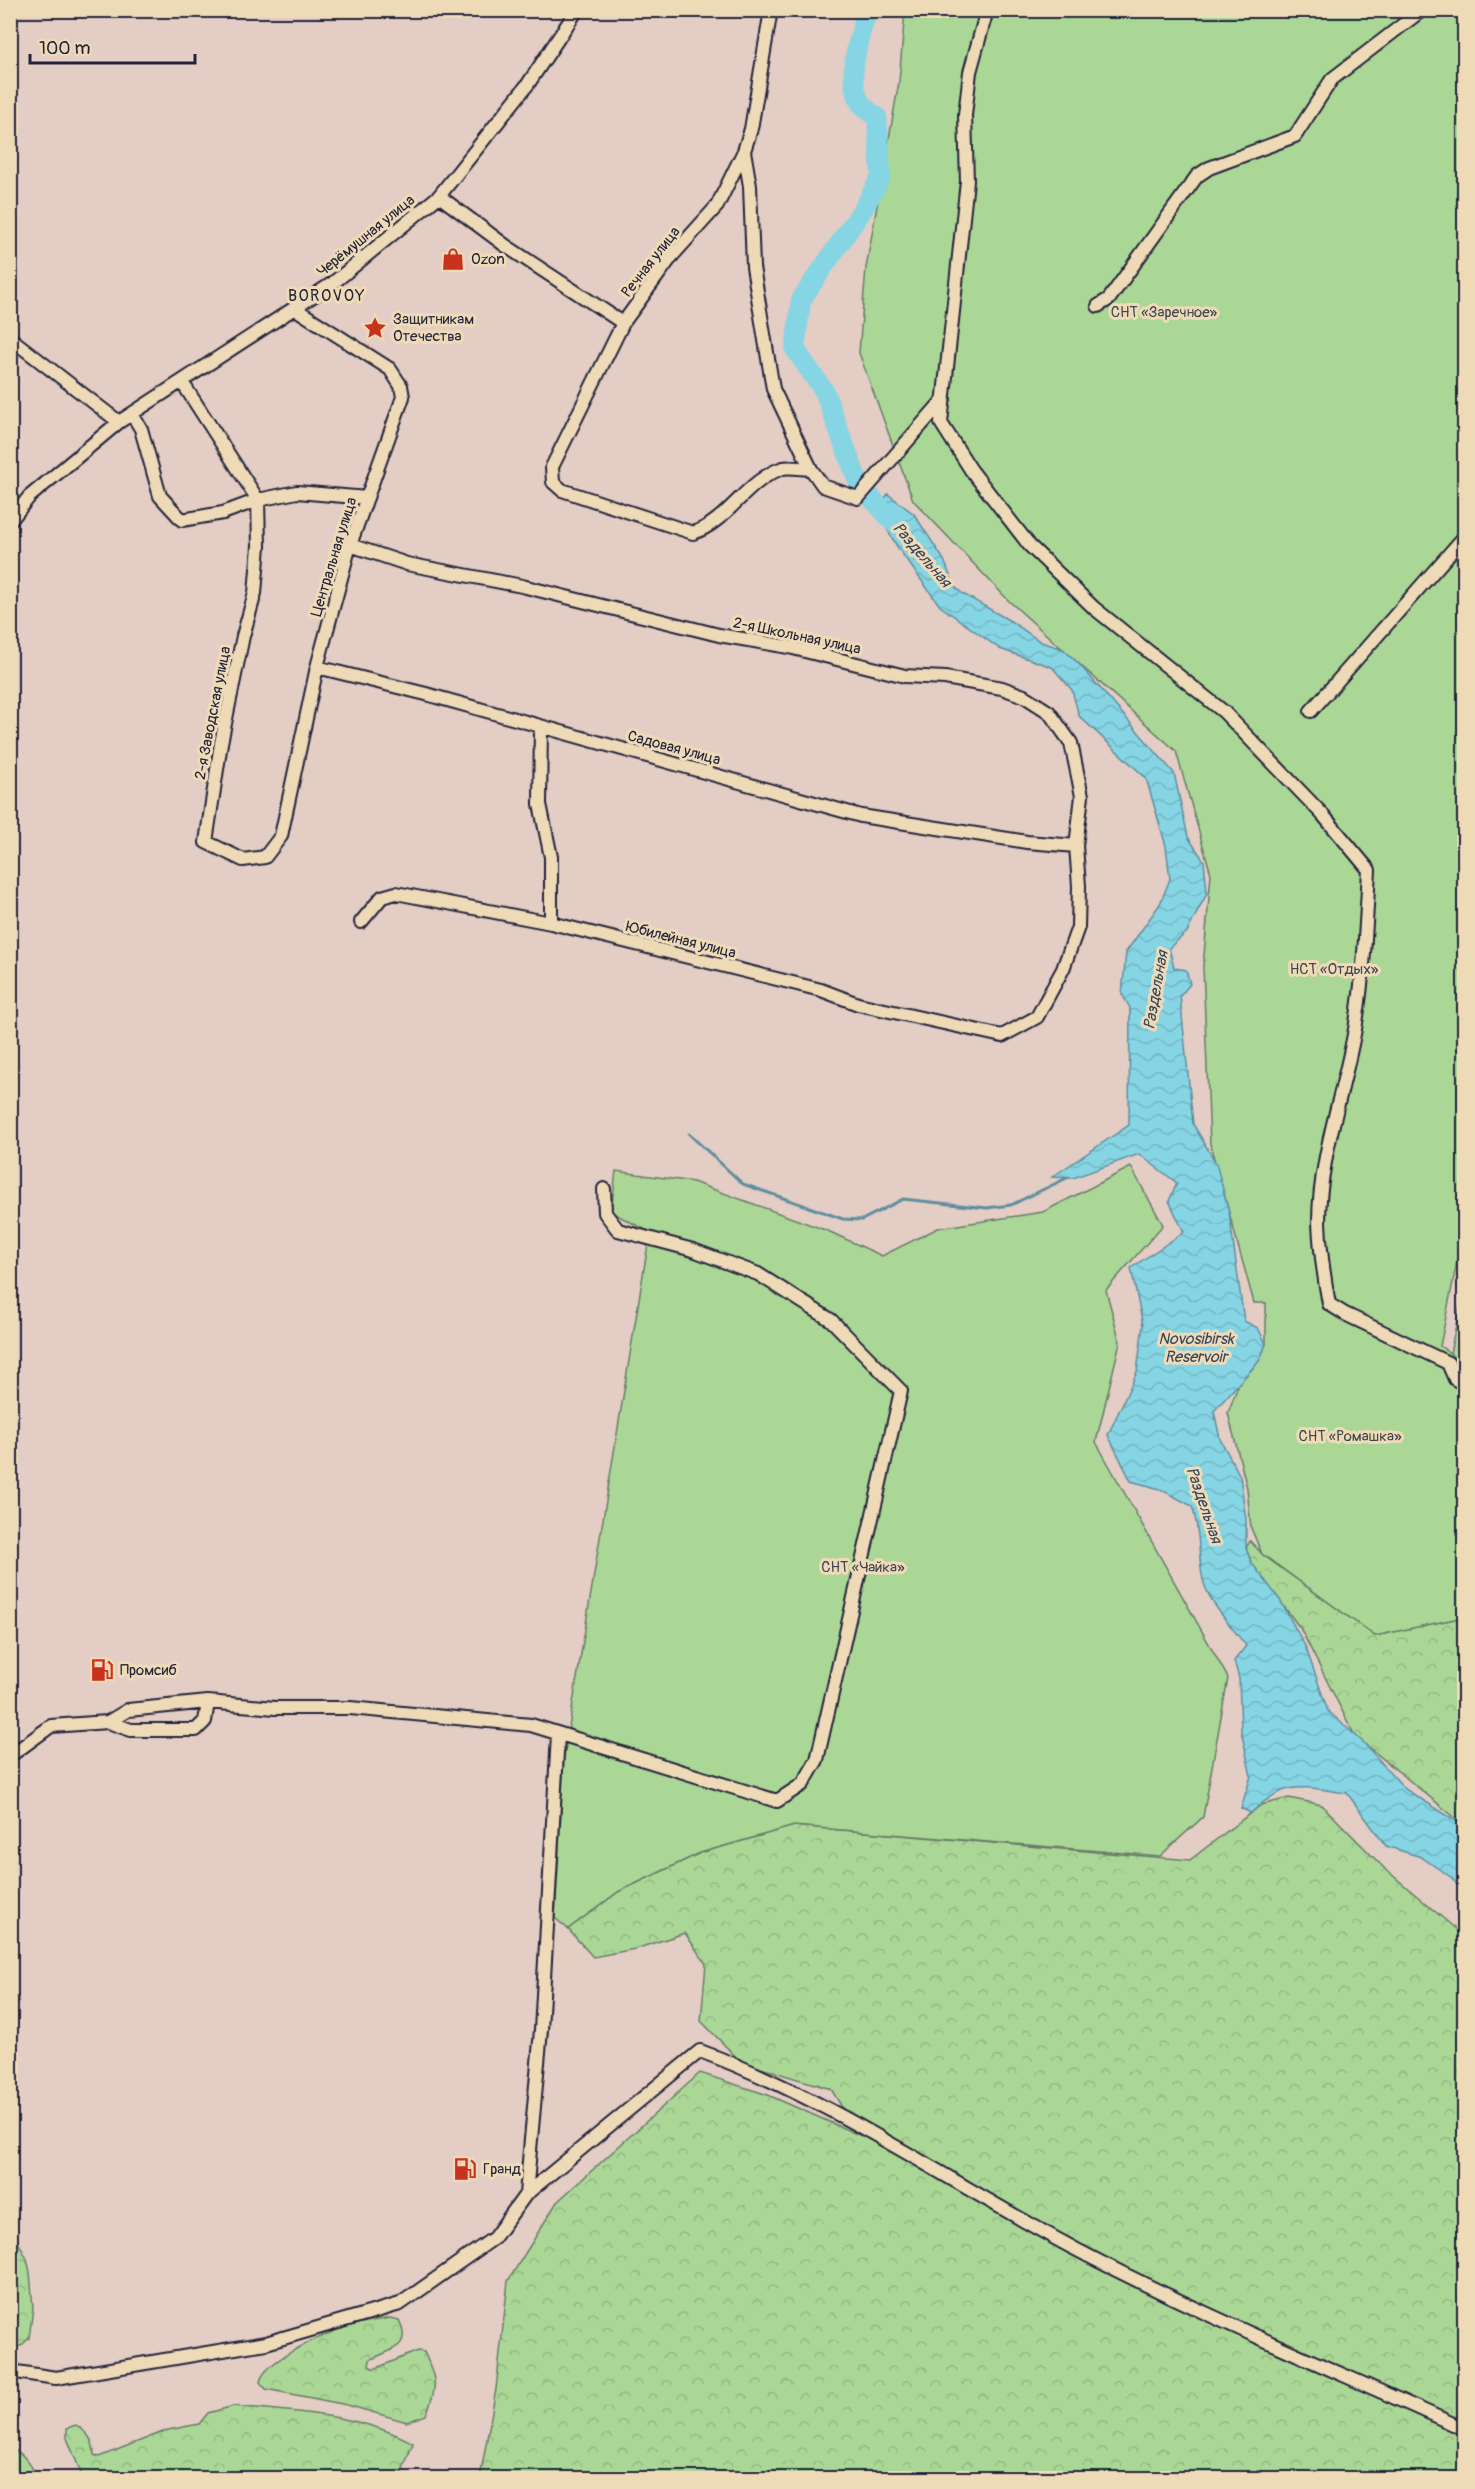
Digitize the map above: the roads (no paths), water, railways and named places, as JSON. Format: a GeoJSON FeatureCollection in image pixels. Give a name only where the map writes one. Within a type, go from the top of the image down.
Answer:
{"type":"FeatureCollection","features":[{"type":"Feature","properties":{"kind":"street","name":"Черёмушная улица"},"geometry":{"type":"LineString","coordinates":[[10,521],[29,497],[119,422],[333,283],[439,196],[528,84],[577,10]]}},
{"type":"Feature","properties":{"kind":"street","name":"Речная улица"},"geometry":{"type":"LineString","coordinates":[[771,10],[751,129],[744,151],[717,206],[672,256],[622,323],[552,467],[553,482],[562,490],[693,533],[707,529],[752,485],[784,467],[811,469]]}},
{"type":"Feature","properties":{"kind":"street"},"geometry":{"type":"LineString","coordinates":[[987,10],[970,72],[965,115],[967,181],[941,423],[971,470],[1030,546],[1094,608],[1224,712],[1323,815],[1369,870],[1365,959],[1355,1030],[1324,1172],[1319,1221],[1323,1270],[1329,1304],[1345,1314],[1448,1363],[1455,1379],[1464,1384]]}},
{"type":"Feature","properties":{"kind":"street"},"geometry":{"type":"LineString","coordinates":[[1098,306],[1109,300],[1197,176],[1209,168],[1295,136],[1310,110],[1332,80],[1422,10]]}},
{"type":"Feature","properties":{"kind":"street"},"geometry":{"type":"LineString","coordinates":[[744,151],[750,186],[753,267],[773,389],[811,469],[823,486],[858,498],[884,472],[908,438],[944,399]]}},
{"type":"Feature","properties":{"kind":"street"},"geometry":{"type":"LineString","coordinates":[[439,196],[506,246],[622,323]]}},
{"type":"Feature","properties":{"kind":"street","name":"Центральная улица"},"geometry":{"type":"LineString","coordinates":[[281,836],[317,667],[350,545],[403,397],[401,386],[390,369],[294,308]]}},
{"type":"Feature","properties":{"kind":"street"},"geometry":{"type":"LineString","coordinates":[[10,338],[119,422]]}},
{"type":"Feature","properties":{"kind":"street"},"geometry":{"type":"LineString","coordinates":[[182,382],[258,500]]}},
{"type":"Feature","properties":{"kind":"street"},"geometry":{"type":"LineString","coordinates":[[132,414],[141,429],[160,496],[182,520],[223,513],[258,500],[297,492],[367,498]]}},
{"type":"Feature","properties":{"kind":"street","name":"2-я Заводская улица"},"geometry":{"type":"LineString","coordinates":[[258,500],[259,546],[255,593],[243,636],[221,743],[206,842],[243,860],[265,857],[281,836]]}},
{"type":"Feature","properties":{"kind":"street"},"geometry":{"type":"LineString","coordinates":[[1311,711],[1464,537]]}},
{"type":"Feature","properties":{"kind":"street","name":"2-я Школьная улица"},"geometry":{"type":"LineString","coordinates":[[350,545],[407,564],[522,586],[719,635],[789,647],[905,676],[945,678],[1002,688],[1024,696],[1049,712],[1071,743],[1082,796],[1076,846],[1079,886],[1078,927],[1063,969],[1037,1017],[1002,1036]]}},
{"type":"Feature","properties":{"kind":"street","name":"Садовая улица"},"geometry":{"type":"LineString","coordinates":[[317,667],[426,694],[861,816],[1027,842],[1076,846]]}},
{"type":"Feature","properties":{"kind":"street"},"geometry":{"type":"LineString","coordinates":[[541,727],[540,804],[551,857],[551,923]]}},
{"type":"Feature","properties":{"kind":"street","name":"Юбилейная улица"},"geometry":{"type":"LineString","coordinates":[[361,922],[382,897],[396,893],[551,923],[821,990],[858,1004],[1002,1036]]}},
{"type":"Feature","properties":{"kind":"street"},"geometry":{"type":"LineString","coordinates":[[108,1722],[128,1710],[208,1702],[275,1708],[362,1709],[531,1725],[777,1801],[803,1784],[817,1760],[901,1391],[831,1320],[758,1274],[693,1250],[618,1230],[605,1213],[604,1189]]}},
{"type":"Feature","properties":{"kind":"street"},"geometry":{"type":"LineString","coordinates":[[10,1752],[14,1753],[51,1726],[108,1722],[131,1730],[196,1730],[205,1721],[208,1702]]}},
{"type":"Feature","properties":{"kind":"street"},"geometry":{"type":"LineString","coordinates":[[526,2194],[541,2030],[558,1735]]}},
{"type":"Feature","properties":{"kind":"street"},"geometry":{"type":"LineString","coordinates":[[10,2371],[56,2378],[266,2343],[400,2304],[494,2238],[526,2194],[700,2051],[744,2067],[868,2131],[970,2192],[1079,2250],[1295,2355],[1464,2429]]}},
{"type":"Feature","properties":{"kind":"water","name":"Novosibirsk Reservoir"},"geometry":{"type":"Polygon","coordinates":[[[888,494],[914,514],[944,560],[954,586],[963,594],[1012,622],[1041,642],[1063,649],[1079,664],[1174,773],[1188,837],[1204,861],[1207,893],[1187,932],[1169,948],[1174,968],[1186,970],[1190,984],[1180,996],[1193,1124],[1216,1163],[1229,1212],[1244,1321],[1258,1328],[1266,1344],[1259,1361],[1214,1411],[1220,1439],[1240,1476],[1246,1520],[1246,1548],[1251,1562],[1280,1600],[1306,1648],[1328,1711],[1363,1742],[1405,1789],[1464,1826],[1464,1894],[1452,1878],[1421,1857],[1386,1846],[1347,1793],[1295,1788],[1275,1795],[1251,1813],[1241,1808],[1251,1776],[1241,1730],[1239,1678],[1234,1661],[1246,1646],[1220,1612],[1204,1585],[1192,1506],[1160,1489],[1131,1481],[1108,1435],[1137,1372],[1143,1325],[1131,1268],[1184,1232],[1169,1201],[1177,1183],[1139,1154],[1073,1178],[1052,1177],[1129,1125],[1130,1008],[1122,994],[1126,952],[1160,904],[1170,879],[1166,846],[1146,778],[1079,716],[1072,690],[1052,667],[1000,649],[940,606],[898,548],[884,524],[879,506],[888,494]]]}},
{"type":"Feature","properties":{"kind":"waterway","name":"Раздельная"},"geometry":{"type":"LineString","coordinates":[[867,10],[855,56],[854,80],[860,102],[877,117],[881,176],[865,206],[801,300],[795,349],[824,391],[859,484],[896,525]]}},
{"type":"Feature","properties":{"kind":"waterway"},"geometry":{"type":"LineString","coordinates":[[689,1134],[743,1184],[843,1219],[862,1220],[903,1199],[987,1208],[1011,1205],[1069,1177]]}},
{"type":"Feature","properties":{"kind":"place","name":"Ozon"},"geometry":{"type":"Point","coordinates":[453,259]}},
{"type":"Feature","properties":{"kind":"place","name":"Защитникам Отечества"},"geometry":{"type":"Point","coordinates":[375,328]}},
{"type":"Feature","properties":{"kind":"place","name":"Промсиб"},"geometry":{"type":"Point","coordinates":[102,1670]}},
{"type":"Feature","properties":{"kind":"place","name":"Гранд"},"geometry":{"type":"Point","coordinates":[465,2169]}},
{"type":"Feature","properties":{"kind":"district","name":"BOROVOY"},"geometry":{"type":"Point","coordinates":[327,296]}},
{"type":"Feature","properties":{"kind":"park label","name":"СНТ «Заречное»"},"geometry":{"type":"Point","coordinates":[1164,312]}},
{"type":"Feature","properties":{"kind":"park label","name":"НСТ «Отдых»"},"geometry":{"type":"Point","coordinates":[1334,969]}},
{"type":"Feature","properties":{"kind":"park label","name":"СНТ «Ромашка»"},"geometry":{"type":"Point","coordinates":[1350,1436]}},
{"type":"Feature","properties":{"kind":"park label","name":"СНТ «Чайка»"},"geometry":{"type":"Point","coordinates":[863,1567]}}]}
